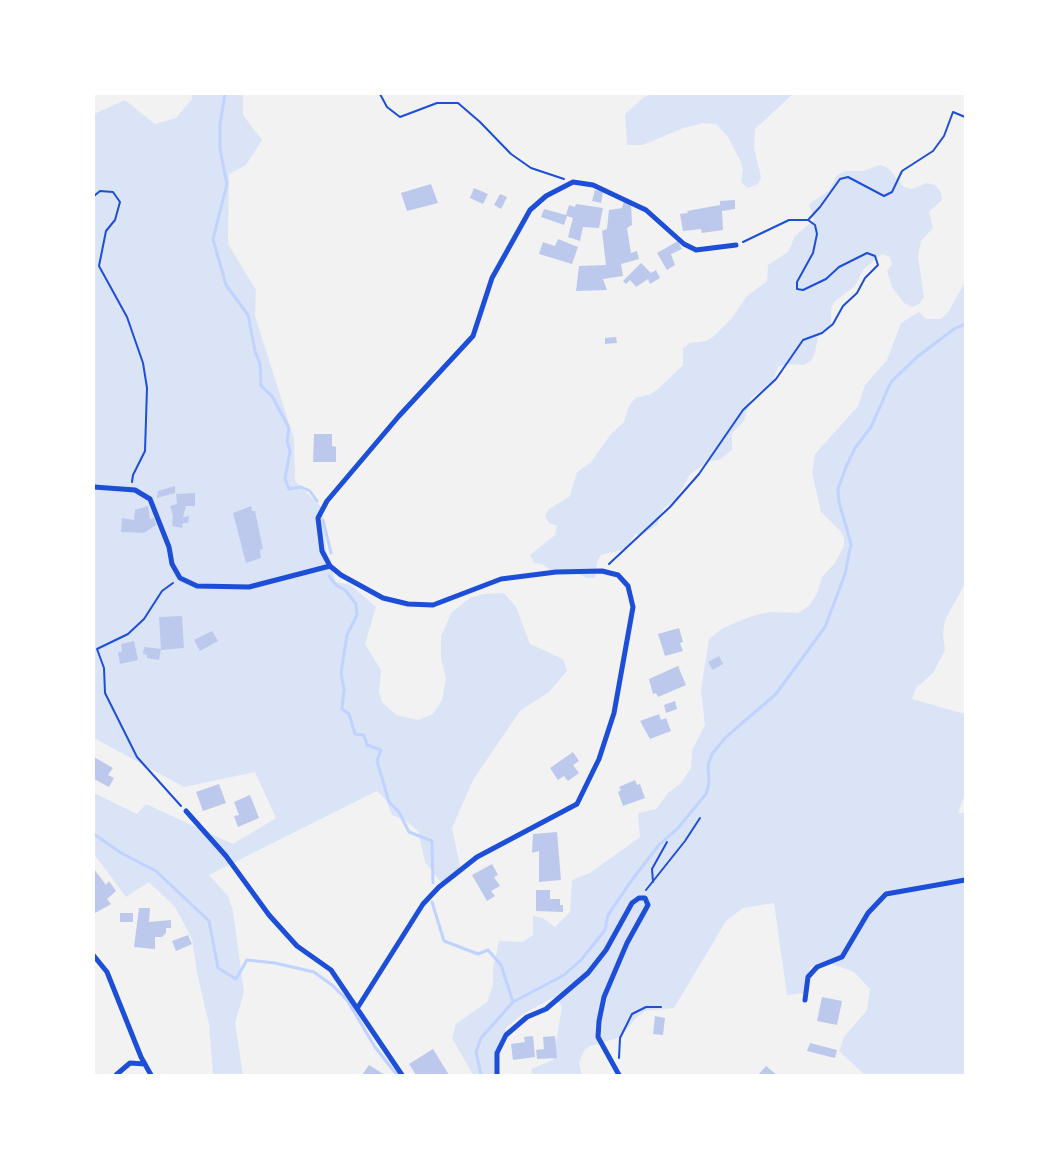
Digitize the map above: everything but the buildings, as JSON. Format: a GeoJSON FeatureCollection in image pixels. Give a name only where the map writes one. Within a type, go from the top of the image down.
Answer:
{"type":"FeatureCollection","features":[{"type":"Feature","properties":{"kind":"street"},"geometry":{"type":"LineString","coordinates":[[358,1007],[423,904],[439,887],[477,857],[577,804],[599,759],[614,713],[633,607],[628,586],[618,575],[602,571],[556,572],[501,579],[433,605],[408,604],[383,598],[341,575],[330,566],[322,551],[318,518],[327,501],[399,416],[473,336],[492,278],[530,210],[546,196],[573,182],[593,185],[646,210],[684,244],[696,250],[736,245]]}},
{"type":"Feature","properties":{"kind":"street"},"geometry":{"type":"LineString","coordinates":[[94,488],[131,489],[150,499],[169,547],[172,564],[180,578],[197,586],[249,588],[330,566]]}},
{"type":"Feature","properties":{"kind":"street"},"geometry":{"type":"LineString","coordinates":[[186,811],[226,856],[269,915],[297,946],[331,970],[358,1007],[402,1075]]}},
{"type":"Feature","properties":{"kind":"street"},"geometry":{"type":"LineString","coordinates":[[805,1000],[808,978],[817,967],[842,957],[868,913],[886,894],[965,880]]}},
{"type":"Feature","properties":{"kind":"street"},"geometry":{"type":"LineString","coordinates":[[497,1075],[497,1053],[506,1035],[527,1018],[546,1009],[588,973],[606,950],[632,903],[639,898],[646,898],[648,905],[627,943],[608,988],[599,1021],[598,1038],[619,1075]]}},
{"type":"Feature","properties":{"kind":"street"},"geometry":{"type":"LineString","coordinates":[[94,956],[107,972],[151,1075]]}},
{"type":"Feature","properties":{"kind":"street"},"geometry":{"type":"LineString","coordinates":[[116,1075],[130,1064],[145,1064]]}},
{"type":"Feature","properties":{"kind":"path"},"geometry":{"type":"LineString","coordinates":[[380,94],[387,106],[400,117],[437,103],[450,101],[458,103],[520,161],[531,168],[573,182]]}},
{"type":"Feature","properties":{"kind":"path"},"geometry":{"type":"LineString","coordinates":[[808,220],[840,179],[848,177],[884,196],[892,192],[902,170],[933,151],[944,136],[953,112],[965,117]]}},
{"type":"Feature","properties":{"kind":"path"},"geometry":{"type":"LineString","coordinates":[[94,196],[100,191],[113,192],[120,202],[115,220],[106,231],[99,266],[128,317],[144,363],[147,388],[145,450],[133,475],[131,489]]}},
{"type":"Feature","properties":{"kind":"path"},"geometry":{"type":"LineString","coordinates":[[602,571],[670,507],[699,474],[743,410],[776,379],[803,340],[822,333],[833,324],[843,306],[857,293],[865,278],[878,265],[875,256],[866,253],[839,267],[826,279],[803,290],[797,289],[797,282],[813,253],[817,234],[815,225],[808,220],[789,220],[736,245]]}},
{"type":"Feature","properties":{"kind":"path"},"geometry":{"type":"LineString","coordinates":[[180,578],[162,591],[144,619],[128,634],[98,649],[104,668],[105,693],[137,758],[186,811]]}},
{"type":"Feature","properties":{"kind":"path"},"geometry":{"type":"LineString","coordinates":[[639,898],[700,818]]}},
{"type":"Feature","properties":{"kind":"path"},"geometry":{"type":"LineString","coordinates":[[653,882],[652,869],[667,842]]}},
{"type":"Feature","properties":{"kind":"path"},"geometry":{"type":"LineString","coordinates":[[619,1061],[620,1038],[632,1014],[646,1007],[662,1007]]}},
{"type":"Feature","properties":{"kind":"shaded area"},"geometry":{"type":"Polygon","coordinates":[[[191,94],[243,94],[243,115],[262,140],[246,165],[229,174],[228,244],[256,290],[255,316],[294,439],[295,481],[322,508],[327,557],[336,582],[351,585],[376,607],[365,644],[381,670],[379,692],[382,702],[396,715],[418,720],[433,714],[442,700],[446,678],[441,658],[441,636],[452,612],[470,598],[484,594],[504,593],[516,607],[530,644],[563,659],[567,671],[549,692],[520,711],[473,780],[452,828],[460,866],[456,877],[445,884],[439,880],[425,862],[418,831],[405,820],[392,815],[386,800],[377,791],[209,875],[228,896],[233,911],[244,992],[235,1023],[243,1075],[213,1075],[209,1024],[197,973],[192,939],[175,907],[149,882],[126,897],[94,854],[94,793],[137,814],[146,804],[233,844],[276,818],[255,772],[184,787],[94,738],[94,114],[125,100],[155,124],[176,118],[192,99],[191,94]]]}},
{"type":"Feature","properties":{"kind":"shaded area"},"geometry":{"type":"Polygon","coordinates":[[[652,94],[793,94],[755,129],[754,148],[761,177],[758,184],[748,188],[741,182],[743,170],[741,162],[728,137],[716,124],[703,123],[683,128],[643,145],[627,145],[625,114],[644,97],[652,94]]]}},
{"type":"Feature","properties":{"kind":"shaded area"},"geometry":{"type":"Polygon","coordinates":[[[880,165],[888,168],[904,187],[912,189],[927,183],[935,185],[941,192],[942,200],[929,212],[933,228],[921,241],[918,257],[924,297],[919,304],[912,307],[904,303],[892,287],[887,271],[892,264],[890,257],[882,254],[863,270],[855,286],[835,301],[831,308],[831,325],[818,336],[815,353],[811,361],[804,365],[787,364],[778,367],[772,383],[751,398],[744,421],[732,433],[732,450],[719,460],[710,461],[690,474],[677,498],[663,509],[657,525],[643,534],[635,534],[626,549],[601,555],[597,562],[595,578],[587,578],[572,571],[555,573],[542,564],[534,563],[530,555],[555,535],[557,526],[549,523],[545,516],[549,509],[570,496],[577,472],[591,462],[611,434],[624,422],[629,406],[635,398],[651,394],[658,389],[683,365],[683,348],[690,343],[706,341],[714,336],[732,318],[746,297],[767,281],[768,265],[788,252],[795,236],[814,220],[809,204],[829,191],[837,175],[845,171],[863,171],[880,165]]]}},
{"type":"Feature","properties":{"kind":"shaded area"},"geometry":{"type":"Polygon","coordinates":[[[965,282],[965,584],[945,620],[943,634],[945,650],[933,673],[916,688],[912,699],[965,714],[965,794],[958,813],[965,813],[965,1075],[865,1075],[839,1051],[844,1037],[867,1010],[870,989],[854,972],[826,962],[810,967],[804,993],[787,995],[774,903],[743,908],[726,921],[674,1008],[645,1011],[635,1019],[621,1037],[590,1046],[584,1051],[579,1063],[582,1075],[533,1075],[531,1069],[553,1060],[562,1006],[554,997],[520,1016],[506,1028],[494,1075],[473,1075],[452,1038],[456,1024],[487,1002],[493,985],[493,968],[499,941],[523,942],[533,935],[533,916],[543,918],[555,927],[570,912],[572,880],[590,873],[640,837],[638,813],[656,809],[668,793],[681,783],[691,768],[692,750],[705,725],[701,690],[709,639],[723,628],[752,616],[770,612],[798,613],[810,605],[817,593],[822,577],[835,563],[844,546],[844,538],[841,532],[821,512],[812,473],[815,454],[858,406],[865,385],[887,360],[901,323],[919,312],[926,319],[941,319],[949,311],[965,282]]]}},
{"type":"Feature","properties":{"kind":"waterway"},"geometry":{"type":"LineString","coordinates":[[225,94],[220,124],[220,149],[227,184],[213,239],[226,285],[248,315],[255,351],[260,364],[261,386],[272,396],[289,428],[287,441],[290,451],[285,479],[289,489],[301,487],[310,491],[317,501]]}},
{"type":"Feature","properties":{"kind":"waterway"},"geometry":{"type":"LineString","coordinates":[[481,1075],[476,1052],[481,1038],[513,1002],[564,975],[581,960],[605,930],[608,915],[629,884],[658,846],[678,828],[706,794],[709,783],[708,765],[712,754],[726,737],[776,694],[825,627],[845,574],[851,544],[839,502],[838,489],[846,467],[855,448],[871,427],[891,382],[917,357],[954,329],[965,324]]}},
{"type":"Feature","properties":{"kind":"waterway"},"geometry":{"type":"LineString","coordinates":[[323,520],[331,553]]}},
{"type":"Feature","properties":{"kind":"waterway"},"geometry":{"type":"LineString","coordinates":[[329,576],[336,585],[345,590],[356,604],[357,615],[347,635],[341,673],[344,689],[342,709],[349,714],[355,734],[364,735],[367,745],[381,750],[377,761],[389,802],[399,812],[409,832],[432,841],[433,883]]}},
{"type":"Feature","properties":{"kind":"waterway"},"geometry":{"type":"LineString","coordinates":[[94,834],[121,853],[156,871],[209,921],[218,968],[236,979],[247,960],[275,963],[314,972],[332,985],[347,1000],[375,1047],[397,1075]]}},
{"type":"Feature","properties":{"kind":"waterway"},"geometry":{"type":"LineString","coordinates":[[432,902],[444,941],[478,954],[488,950],[501,965],[513,1002]]}}]}
